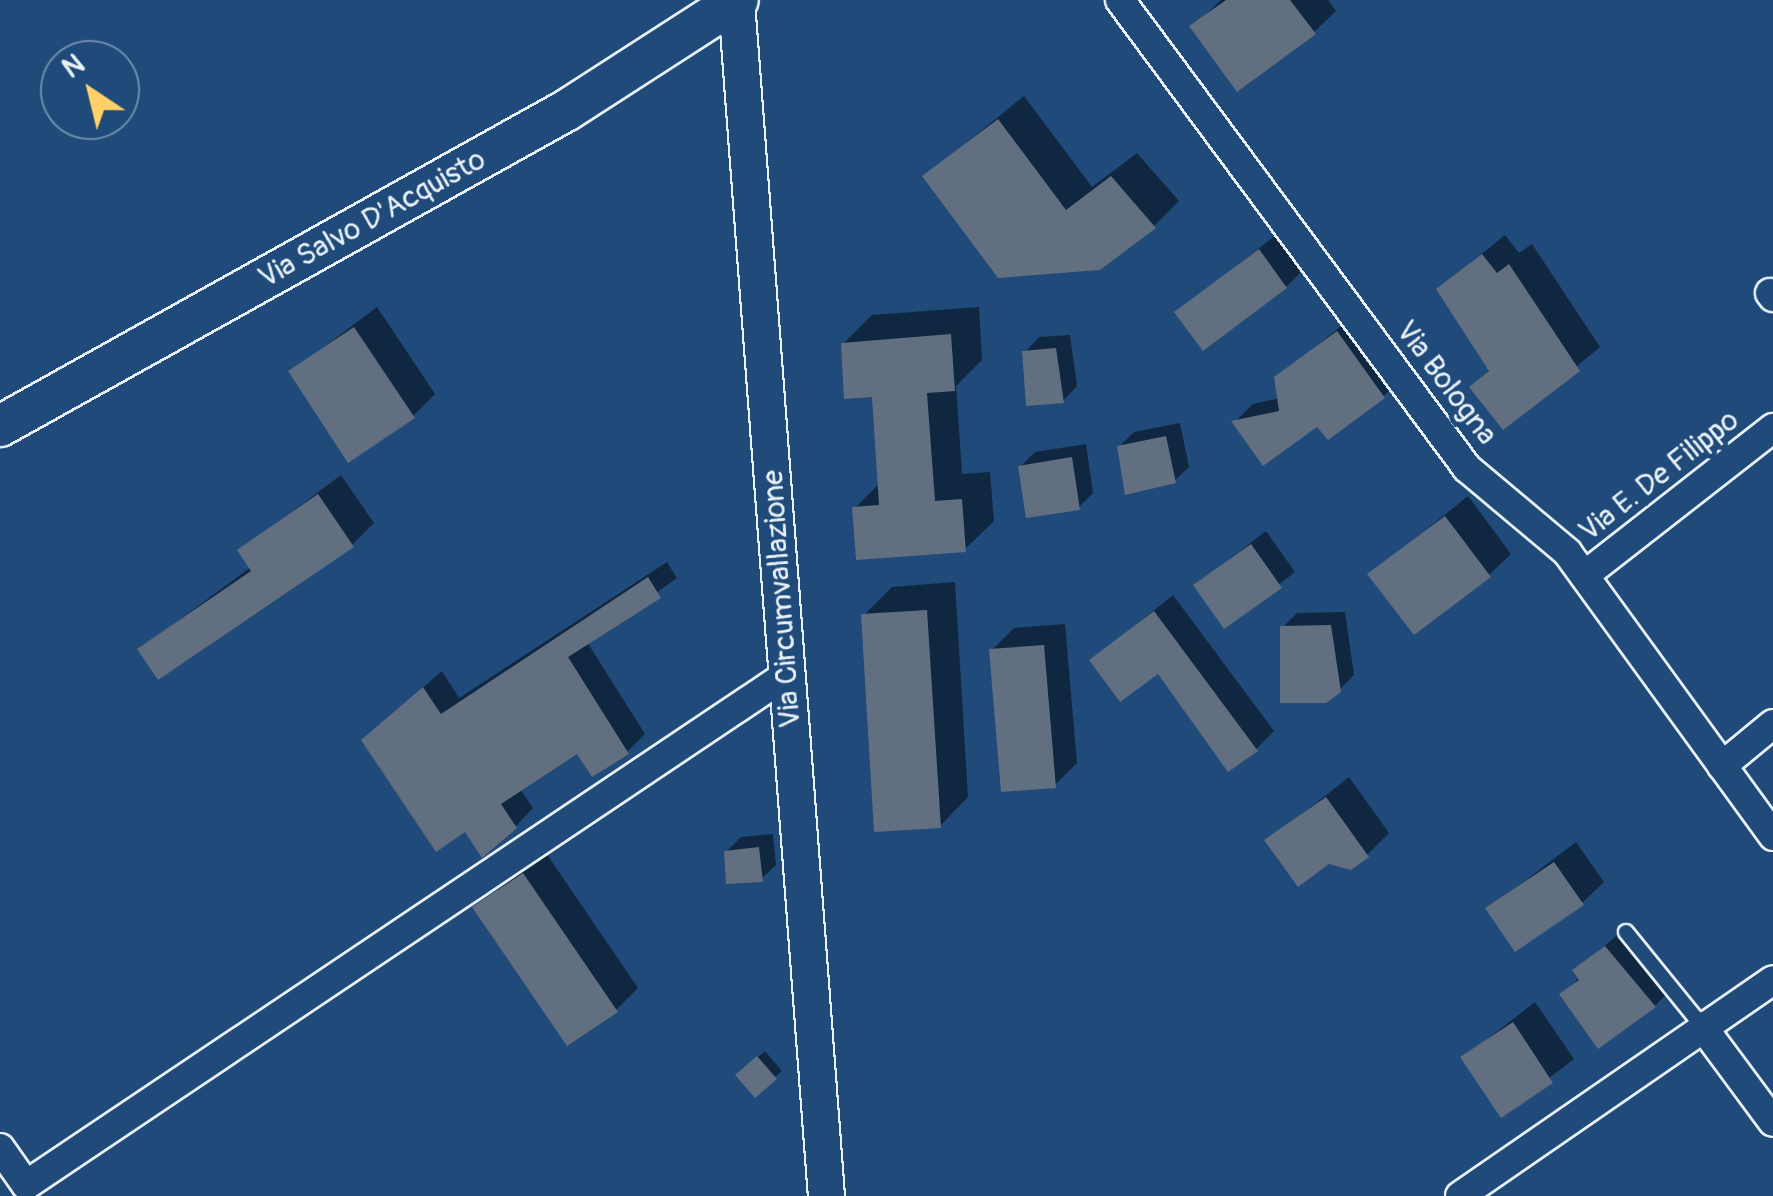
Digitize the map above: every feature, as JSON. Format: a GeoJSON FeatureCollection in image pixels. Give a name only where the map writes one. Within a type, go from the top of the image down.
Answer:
{"type":"FeatureCollection","features":[{"type":"Feature","properties":{"kind":"main road","name":"Via Salvo D'Acquisto"},"geometry":{"type":"LineString","coordinates":[[0,426],[568,110],[736,1]]}},
{"type":"Feature","properties":{"kind":"street","name":"Via Bologna"},"geometry":{"type":"LineString","coordinates":[[1120,0],[1467,468],[1586,576],[1773,836]]}},
{"type":"Feature","properties":{"kind":"street","name":"Via Circumvallazione"},"geometry":{"type":"LineString","coordinates":[[736,1],[826,1196]]}},
{"type":"Feature","properties":{"kind":"street","name":"Via E. De Filippo"},"geometry":{"type":"LineString","coordinates":[[1586,576],[1773,428]]}},
{"type":"Feature","properties":{"kind":"street"},"geometry":{"type":"LineString","coordinates":[[0,1148],[29,1190],[788,674]]}},
{"type":"Feature","properties":{"kind":"street"},"geometry":{"type":"LineString","coordinates":[[1722,766],[1773,724]]}},
{"type":"Feature","properties":{"kind":"street"},"geometry":{"type":"LineString","coordinates":[[1460,1196],[1773,980]]}},
{"type":"Feature","properties":{"kind":"street"},"geometry":{"type":"LineString","coordinates":[[1702,1026],[1773,1122]]}},
{"type":"Feature","properties":{"kind":"lane"},"geometry":{"type":"LineString","coordinates":[[1626,932],[1702,1026]]}},
{"type":"Feature","properties":{"kind":"building"},"geometry":{"type":"Polygon","coordinates":[[[1226,0],[1290,0],[1316,34],[1237,92],[1189,26],[1226,0]]]}},
{"type":"Feature","properties":{"kind":"building"},"geometry":{"type":"Polygon","coordinates":[[[998,119],[1066,210],[1111,176],[1156,228],[1100,270],[998,278],[922,176],[998,119]]]}},
{"type":"Feature","properties":{"kind":"building"},"geometry":{"type":"Polygon","coordinates":[[[1259,249],[1287,288],[1203,351],[1174,312],[1259,249]]]}},
{"type":"Feature","properties":{"kind":"building"},"geometry":{"type":"Polygon","coordinates":[[[1482,254],[1497,273],[1509,264],[1580,371],[1503,430],[1469,387],[1489,371],[1436,289],[1482,254]]]}},
{"type":"Feature","properties":{"kind":"building"},"geometry":{"type":"Polygon","coordinates":[[[354,327],[415,418],[348,463],[288,371],[354,327]]]}},
{"type":"Feature","properties":{"kind":"building"},"geometry":{"type":"Polygon","coordinates":[[[1337,331],[1385,398],[1328,440],[1317,427],[1263,466],[1231,421],[1279,411],[1274,377],[1337,331]]]}},
{"type":"Feature","properties":{"kind":"building"},"geometry":{"type":"Polygon","coordinates":[[[951,334],[955,391],[927,393],[935,501],[962,499],[966,552],[856,560],[852,507],[879,505],[872,397],[844,399],[841,343],[951,334]]]}},
{"type":"Feature","properties":{"kind":"building"},"geometry":{"type":"Polygon","coordinates":[[[1056,348],[1064,403],[1026,406],[1022,351],[1056,348]]]}},
{"type":"Feature","properties":{"kind":"building"},"geometry":{"type":"Polygon","coordinates":[[[1166,436],[1176,483],[1125,495],[1117,446],[1166,436]]]}},
{"type":"Feature","properties":{"kind":"building"},"geometry":{"type":"Polygon","coordinates":[[[1072,457],[1080,510],[1026,518],[1018,466],[1072,457]]]}},
{"type":"Feature","properties":{"kind":"building"},"geometry":{"type":"Polygon","coordinates":[[[318,494],[354,547],[158,680],[137,649],[251,571],[237,550],[318,494]]]}},
{"type":"Feature","properties":{"kind":"building"},"geometry":{"type":"Polygon","coordinates":[[[1445,516],[1491,577],[1414,635],[1367,574],[1445,516]]]}},
{"type":"Feature","properties":{"kind":"building"},"geometry":{"type":"Polygon","coordinates":[[[1251,544],[1282,588],[1224,629],[1193,585],[1251,544]]]}},
{"type":"Feature","properties":{"kind":"building"},"geometry":{"type":"Polygon","coordinates":[[[648,577],[661,598],[568,657],[629,754],[592,777],[577,754],[501,804],[517,828],[482,858],[465,832],[436,852],[361,740],[423,687],[441,714],[648,577]]]}},
{"type":"Feature","properties":{"kind":"building"},"geometry":{"type":"Polygon","coordinates":[[[927,610],[941,828],[874,832],[861,614],[927,610]]]}},
{"type":"Feature","properties":{"kind":"building"},"geometry":{"type":"Polygon","coordinates":[[[1154,611],[1258,751],[1228,772],[1158,674],[1120,702],[1089,660],[1154,611]]]}},
{"type":"Feature","properties":{"kind":"building"},"geometry":{"type":"Polygon","coordinates":[[[1331,625],[1341,692],[1326,703],[1280,703],[1280,626],[1331,625]]]}},
{"type":"Feature","properties":{"kind":"building"},"geometry":{"type":"Polygon","coordinates":[[[1044,645],[1056,788],[1001,792],[989,649],[1044,645]]]}},
{"type":"Feature","properties":{"kind":"building"},"geometry":{"type":"Polygon","coordinates":[[[1326,797],[1369,857],[1351,870],[1329,864],[1298,887],[1264,840],[1326,797]]]}},
{"type":"Feature","properties":{"kind":"building"},"geometry":{"type":"Polygon","coordinates":[[[759,847],[763,882],[726,884],[724,851],[759,847]]]}},
{"type":"Feature","properties":{"kind":"building"},"geometry":{"type":"Polygon","coordinates":[[[1554,862],[1584,905],[1515,952],[1485,908],[1554,862]]]}},
{"type":"Feature","properties":{"kind":"building"},"geometry":{"type":"Polygon","coordinates":[[[523,873],[618,1012],[567,1046],[472,907],[523,873]]]}},
{"type":"Feature","properties":{"kind":"building"},"geometry":{"type":"Polygon","coordinates":[[[1605,946],[1656,1007],[1598,1049],[1559,994],[1579,980],[1572,970],[1605,946]]]}},
{"type":"Feature","properties":{"kind":"building"},"geometry":{"type":"Polygon","coordinates":[[[1513,1022],[1553,1083],[1501,1118],[1460,1057],[1513,1022]]]}},
{"type":"Feature","properties":{"kind":"building"},"geometry":{"type":"Polygon","coordinates":[[[757,1056],[777,1079],[755,1098],[735,1075],[757,1056]]]}}]}
